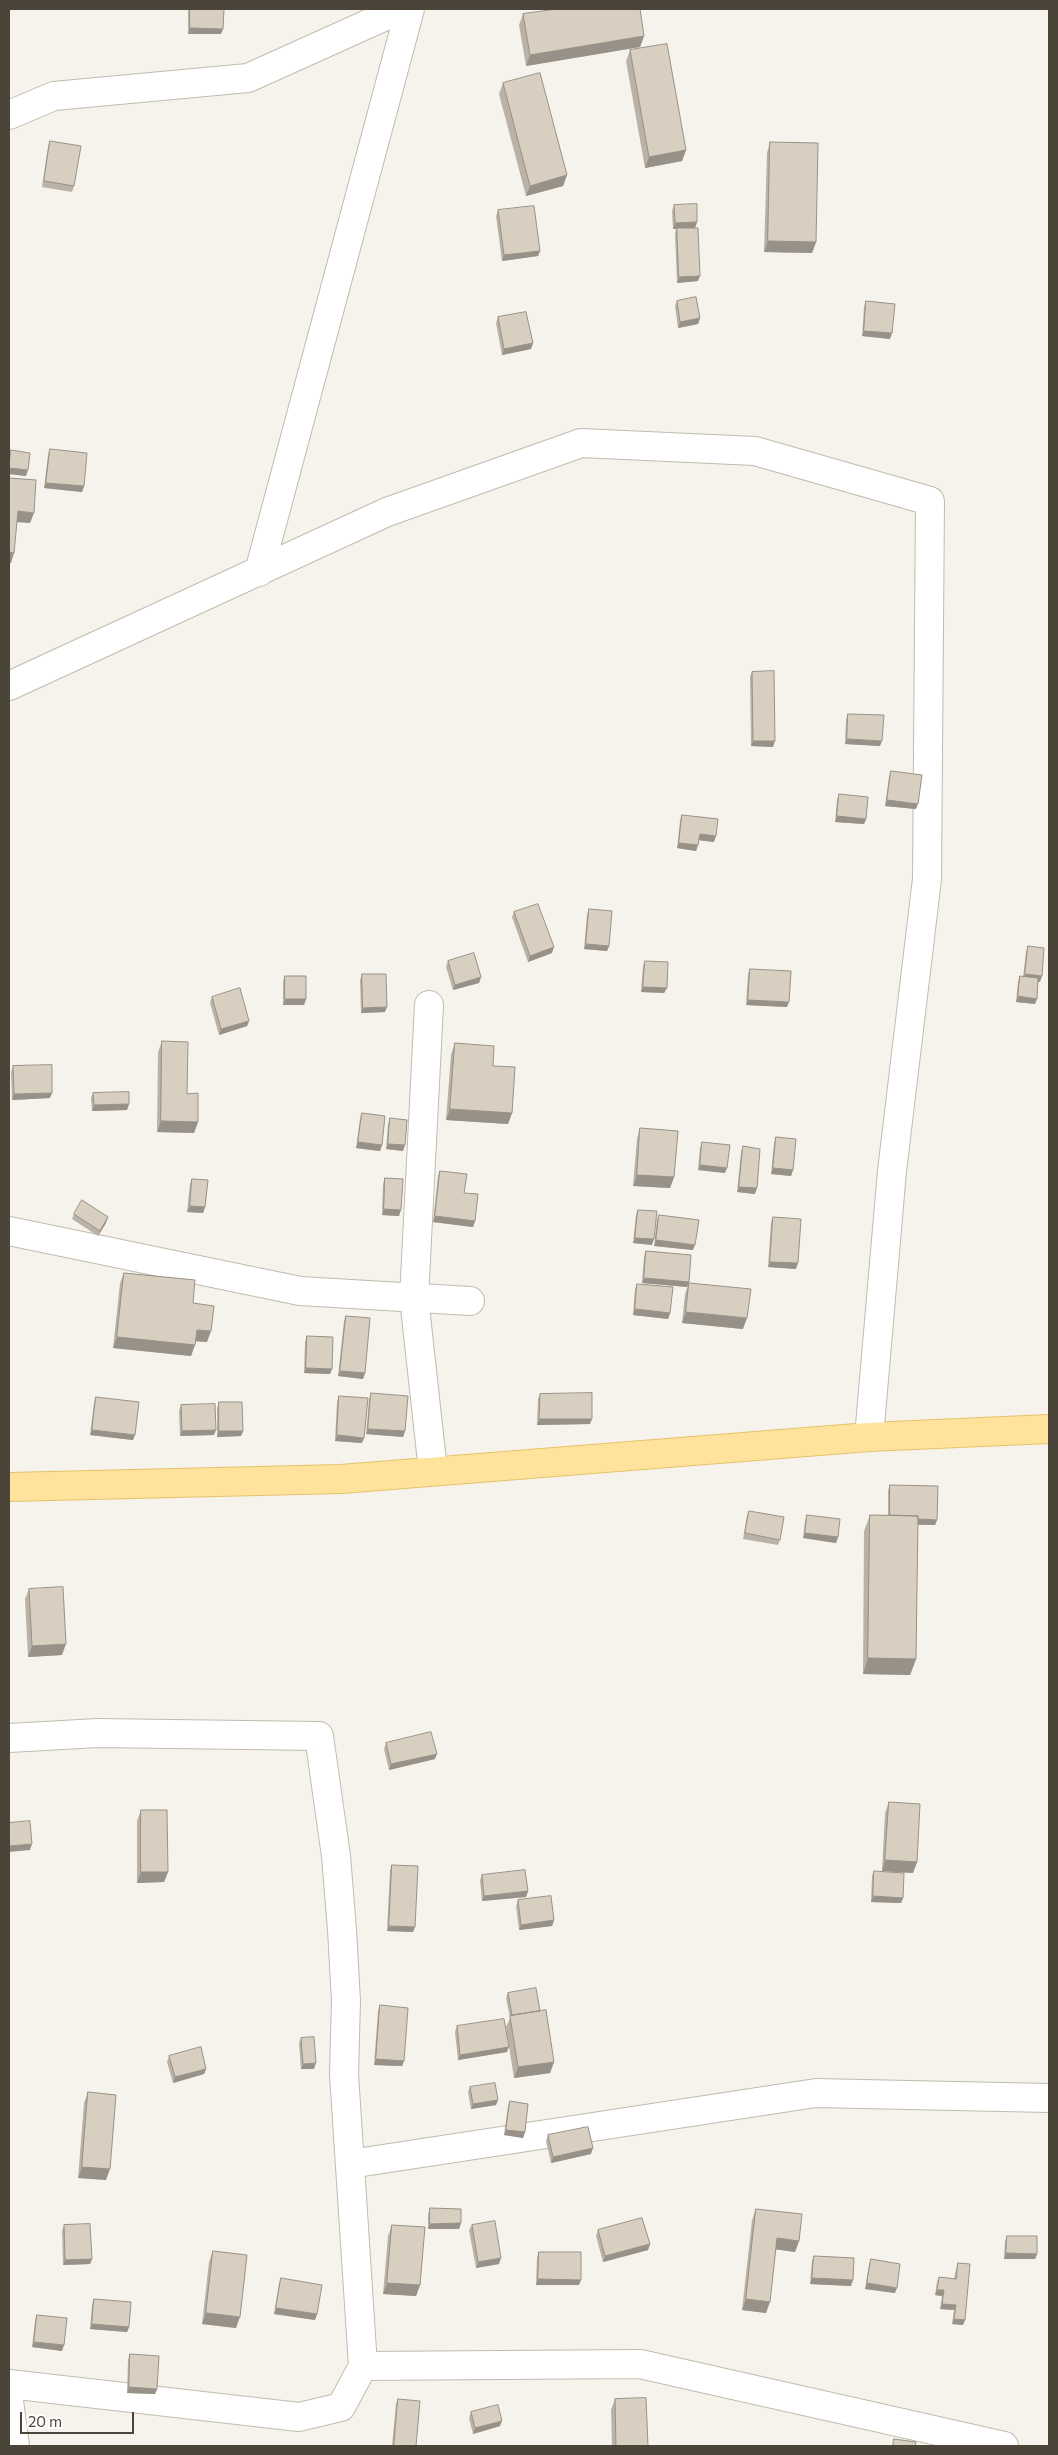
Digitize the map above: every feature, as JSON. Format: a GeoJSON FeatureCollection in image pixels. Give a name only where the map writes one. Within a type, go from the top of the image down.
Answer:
{"type":"FeatureCollection","features":[{"type":"Feature","properties":{"kind":"main road"},"geometry":{"type":"LineString","coordinates":[[9,1487],[341,1479],[869,1437],[1049,1429]]}},
{"type":"Feature","properties":{"kind":"street"},"geometry":{"type":"LineString","coordinates":[[9,115],[54,96],[248,78],[401,9]]}},
{"type":"Feature","properties":{"kind":"street"},"geometry":{"type":"LineString","coordinates":[[259,572],[410,9]]}},
{"type":"Feature","properties":{"kind":"street"},"geometry":{"type":"LineString","coordinates":[[9,686],[387,512],[581,444],[755,451],[930,501],[926,879],[894,1151],[869,1437]]}},
{"type":"Feature","properties":{"kind":"street"},"geometry":{"type":"LineString","coordinates":[[429,1005],[414,1298],[433,1472]]}},
{"type":"Feature","properties":{"kind":"street"},"geometry":{"type":"LineString","coordinates":[[9,1231],[300,1291],[470,1301]]}},
{"type":"Feature","properties":{"kind":"street"},"geometry":{"type":"LineString","coordinates":[[9,1738],[98,1733],[319,1736],[336,1856],[342,1930],[346,2002],[344,2074],[363,2366],[341,2407],[299,2417],[9,2384]]}},
{"type":"Feature","properties":{"kind":"street"},"geometry":{"type":"LineString","coordinates":[[350,2164],[816,2094],[1049,2098]]}},
{"type":"Feature","properties":{"kind":"street"},"geometry":{"type":"LineString","coordinates":[[363,2366],[640,2364],[1004,2446]]}},
{"type":"Feature","properties":{"kind":"street"},"geometry":{"type":"LineString","coordinates":[[9,2401],[15,2446]]}},
{"type":"Feature","properties":{"kind":"building"},"geometry":{"type":"Polygon","coordinates":[[[190,9],[224,9],[223,29],[190,28],[190,9]]]}},
{"type":"Feature","properties":{"kind":"building"},"geometry":{"type":"Polygon","coordinates":[[[557,9],[640,9],[644,36],[530,55],[523,14],[557,9]]]}},
{"type":"Feature","properties":{"kind":"building"},"geometry":{"type":"Polygon","coordinates":[[[667,44],[686,150],[649,157],[630,50],[667,44]]]}},
{"type":"Feature","properties":{"kind":"building"},"geometry":{"type":"Polygon","coordinates":[[[540,73],[567,175],[530,186],[503,83],[540,73]]]}},
{"type":"Feature","properties":{"kind":"building"},"geometry":{"type":"Polygon","coordinates":[[[50,141],[81,146],[74,186],[44,181],[50,141]]]}},
{"type":"Feature","properties":{"kind":"building"},"geometry":{"type":"Polygon","coordinates":[[[770,142],[818,143],[816,242],[768,241],[770,142]]]}},
{"type":"Feature","properties":{"kind":"building"},"geometry":{"type":"Polygon","coordinates":[[[697,204],[697,222],[675,223],[674,205],[697,204]]]}},
{"type":"Feature","properties":{"kind":"building"},"geometry":{"type":"Polygon","coordinates":[[[534,206],[540,251],[504,255],[498,210],[534,206]]]}},
{"type":"Feature","properties":{"kind":"building"},"geometry":{"type":"Polygon","coordinates":[[[677,228],[698,228],[700,276],[679,277],[677,228]]]}},
{"type":"Feature","properties":{"kind":"building"},"geometry":{"type":"Polygon","coordinates":[[[696,297],[700,318],[680,322],[677,301],[696,297]]]}},
{"type":"Feature","properties":{"kind":"building"},"geometry":{"type":"Polygon","coordinates":[[[866,301],[895,304],[892,333],[864,331],[866,301]]]}},
{"type":"Feature","properties":{"kind":"building"},"geometry":{"type":"Polygon","coordinates":[[[526,312],[533,343],[504,349],[498,317],[526,312]]]}},
{"type":"Feature","properties":{"kind":"building"},"geometry":{"type":"Polygon","coordinates":[[[50,449],[87,453],[84,486],[46,483],[50,449]]]}},
{"type":"Feature","properties":{"kind":"building"},"geometry":{"type":"Polygon","coordinates":[[[11,450],[30,453],[28,470],[9,468],[11,450]]]}},
{"type":"Feature","properties":{"kind":"building"},"geometry":{"type":"Polygon","coordinates":[[[9,478],[36,480],[34,513],[18,511],[14,553],[9,552],[9,478]]]}},
{"type":"Feature","properties":{"kind":"building"},"geometry":{"type":"Polygon","coordinates":[[[774,671],[775,741],[753,741],[752,672],[774,671]]]}},
{"type":"Feature","properties":{"kind":"building"},"geometry":{"type":"Polygon","coordinates":[[[848,714],[884,715],[882,741],[847,739],[848,714]]]}},
{"type":"Feature","properties":{"kind":"building"},"geometry":{"type":"Polygon","coordinates":[[[891,771],[922,775],[918,804],[887,800],[891,771]]]}},
{"type":"Feature","properties":{"kind":"building"},"geometry":{"type":"Polygon","coordinates":[[[839,794],[868,797],[866,819],[837,816],[839,794]]]}},
{"type":"Feature","properties":{"kind":"building"},"geometry":{"type":"Polygon","coordinates":[[[682,815],[718,819],[716,836],[700,834],[698,845],[679,843],[682,815]]]}},
{"type":"Feature","properties":{"kind":"building"},"geometry":{"type":"Polygon","coordinates":[[[538,904],[554,947],[530,956],[514,912],[538,904]]]}},
{"type":"Feature","properties":{"kind":"building"},"geometry":{"type":"Polygon","coordinates":[[[589,909],[612,911],[609,946],[586,944],[589,909]]]}},
{"type":"Feature","properties":{"kind":"building"},"geometry":{"type":"Polygon","coordinates":[[[1028,946],[1044,948],[1042,976],[1025,974],[1028,946]]]}},
{"type":"Feature","properties":{"kind":"building"},"geometry":{"type":"Polygon","coordinates":[[[474,953],[481,977],[455,985],[448,961],[474,953]]]}},
{"type":"Feature","properties":{"kind":"building"},"geometry":{"type":"Polygon","coordinates":[[[645,961],[668,962],[667,988],[643,987],[645,961]]]}},
{"type":"Feature","properties":{"kind":"building"},"geometry":{"type":"Polygon","coordinates":[[[750,969],[791,971],[789,1002],[748,1000],[750,969]]]}},
{"type":"Feature","properties":{"kind":"building"},"geometry":{"type":"Polygon","coordinates":[[[362,974],[386,974],[387,1007],[363,1008],[362,974]]]}},
{"type":"Feature","properties":{"kind":"building"},"geometry":{"type":"Polygon","coordinates":[[[285,976],[306,976],[306,999],[285,999],[285,976]]]}},
{"type":"Feature","properties":{"kind":"building"},"geometry":{"type":"Polygon","coordinates":[[[1020,976],[1038,978],[1037,999],[1018,996],[1020,976]]]}},
{"type":"Feature","properties":{"kind":"building"},"geometry":{"type":"Polygon","coordinates":[[[240,988],[249,1021],[221,1029],[212,997],[240,988]]]}},
{"type":"Feature","properties":{"kind":"building"},"geometry":{"type":"Polygon","coordinates":[[[162,1041],[188,1042],[187,1094],[198,1093],[198,1122],[161,1121],[162,1041]]]}},
{"type":"Feature","properties":{"kind":"building"},"geometry":{"type":"Polygon","coordinates":[[[455,1043],[494,1046],[493,1066],[515,1067],[512,1113],[450,1109],[455,1043]]]}},
{"type":"Feature","properties":{"kind":"building"},"geometry":{"type":"Polygon","coordinates":[[[52,1065],[52,1093],[14,1094],[13,1066],[52,1065]]]}},
{"type":"Feature","properties":{"kind":"building"},"geometry":{"type":"Polygon","coordinates":[[[129,1092],[129,1104],[94,1105],[93,1093],[129,1092]]]}},
{"type":"Feature","properties":{"kind":"building"},"geometry":{"type":"Polygon","coordinates":[[[362,1113],[385,1116],[382,1145],[358,1142],[362,1113]]]}},
{"type":"Feature","properties":{"kind":"building"},"geometry":{"type":"Polygon","coordinates":[[[390,1118],[407,1120],[405,1145],[388,1144],[390,1118]]]}},
{"type":"Feature","properties":{"kind":"building"},"geometry":{"type":"Polygon","coordinates":[[[640,1128],[678,1131],[674,1177],[637,1175],[640,1128]]]}},
{"type":"Feature","properties":{"kind":"building"},"geometry":{"type":"Polygon","coordinates":[[[776,1137],[796,1139],[793,1170],[773,1168],[776,1137]]]}},
{"type":"Feature","properties":{"kind":"building"},"geometry":{"type":"Polygon","coordinates":[[[702,1142],[730,1145],[727,1168],[700,1165],[702,1142]]]}},
{"type":"Feature","properties":{"kind":"building"},"geometry":{"type":"Polygon","coordinates":[[[743,1146],[760,1149],[757,1188],[739,1187],[743,1146]]]}},
{"type":"Feature","properties":{"kind":"building"},"geometry":{"type":"Polygon","coordinates":[[[440,1171],[467,1174],[464,1193],[478,1194],[475,1221],[435,1216],[440,1171]]]}},
{"type":"Feature","properties":{"kind":"building"},"geometry":{"type":"Polygon","coordinates":[[[385,1178],[403,1179],[401,1210],[384,1209],[385,1178]]]}},
{"type":"Feature","properties":{"kind":"building"},"geometry":{"type":"Polygon","coordinates":[[[192,1179],[208,1180],[205,1207],[190,1206],[192,1179]]]}},
{"type":"Feature","properties":{"kind":"building"},"geometry":{"type":"Polygon","coordinates":[[[82,1200],[108,1217],[100,1231],[74,1214],[82,1200]]]}},
{"type":"Feature","properties":{"kind":"building"},"geometry":{"type":"Polygon","coordinates":[[[638,1210],[657,1211],[654,1239],[635,1238],[638,1210]]]}},
{"type":"Feature","properties":{"kind":"building"},"geometry":{"type":"Polygon","coordinates":[[[659,1215],[699,1220],[695,1245],[656,1240],[659,1215]]]}},
{"type":"Feature","properties":{"kind":"building"},"geometry":{"type":"Polygon","coordinates":[[[773,1217],[801,1219],[798,1263],[770,1262],[773,1217]]]}},
{"type":"Feature","properties":{"kind":"building"},"geometry":{"type":"Polygon","coordinates":[[[646,1251],[691,1255],[689,1282],[644,1278],[646,1251]]]}},
{"type":"Feature","properties":{"kind":"building"},"geometry":{"type":"Polygon","coordinates":[[[124,1273],[195,1280],[193,1303],[214,1306],[211,1331],[197,1330],[195,1345],[117,1337],[124,1273]]]}},
{"type":"Feature","properties":{"kind":"building"},"geometry":{"type":"Polygon","coordinates":[[[689,1283],[751,1289],[747,1318],[686,1312],[689,1283]]]}},
{"type":"Feature","properties":{"kind":"building"},"geometry":{"type":"Polygon","coordinates":[[[637,1284],[673,1287],[670,1313],[635,1309],[637,1284]]]}},
{"type":"Feature","properties":{"kind":"building"},"geometry":{"type":"Polygon","coordinates":[[[346,1316],[370,1318],[365,1373],[340,1371],[346,1316]]]}},
{"type":"Feature","properties":{"kind":"building"},"geometry":{"type":"Polygon","coordinates":[[[307,1336],[333,1337],[332,1369],[306,1368],[307,1336]]]}},
{"type":"Feature","properties":{"kind":"building"},"geometry":{"type":"Polygon","coordinates":[[[371,1393],[408,1396],[405,1431],[368,1429],[371,1393]]]}},
{"type":"Feature","properties":{"kind":"building"},"geometry":{"type":"Polygon","coordinates":[[[592,1393],[592,1419],[539,1419],[540,1394],[592,1393]]]}},
{"type":"Feature","properties":{"kind":"building"},"geometry":{"type":"Polygon","coordinates":[[[339,1396],[368,1398],[364,1438],[337,1435],[339,1396]]]}},
{"type":"Feature","properties":{"kind":"building"},"geometry":{"type":"Polygon","coordinates":[[[96,1397],[139,1402],[135,1435],[92,1430],[96,1397]]]}},
{"type":"Feature","properties":{"kind":"building"},"geometry":{"type":"Polygon","coordinates":[[[219,1402],[242,1402],[243,1431],[219,1431],[219,1402]]]}},
{"type":"Feature","properties":{"kind":"building"},"geometry":{"type":"Polygon","coordinates":[[[215,1404],[216,1430],[182,1431],[181,1405],[215,1404]]]}},
{"type":"Feature","properties":{"kind":"building"},"geometry":{"type":"Polygon","coordinates":[[[890,1485],[938,1486],[937,1520],[918,1519],[918,1516],[890,1515],[890,1485]]]}},
{"type":"Feature","properties":{"kind":"building"},"geometry":{"type":"Polygon","coordinates":[[[749,1511],[784,1517],[780,1540],[745,1533],[749,1511]]]}},
{"type":"Feature","properties":{"kind":"building"},"geometry":{"type":"Polygon","coordinates":[[[807,1515],[840,1519],[838,1537],[805,1533],[807,1515]]]}},
{"type":"Feature","properties":{"kind":"building"},"geometry":{"type":"Polygon","coordinates":[[[870,1515],[918,1516],[916,1659],[868,1658],[870,1515]]]}},
{"type":"Feature","properties":{"kind":"building"},"geometry":{"type":"Polygon","coordinates":[[[63,1587],[66,1644],[32,1646],[29,1589],[63,1587]]]}},
{"type":"Feature","properties":{"kind":"building"},"geometry":{"type":"Polygon","coordinates":[[[431,1732],[437,1754],[391,1764],[386,1743],[431,1732]]]}},
{"type":"Feature","properties":{"kind":"building"},"geometry":{"type":"Polygon","coordinates":[[[889,1802],[920,1804],[917,1862],[885,1860],[889,1802]]]}},
{"type":"Feature","properties":{"kind":"building"},"geometry":{"type":"Polygon","coordinates":[[[141,1810],[167,1810],[168,1872],[141,1872],[141,1810]]]}},
{"type":"Feature","properties":{"kind":"building"},"geometry":{"type":"Polygon","coordinates":[[[30,1821],[32,1844],[9,1846],[9,1823],[30,1821]]]}},
{"type":"Feature","properties":{"kind":"building"},"geometry":{"type":"Polygon","coordinates":[[[392,1865],[418,1866],[415,1927],[389,1926],[392,1865]]]}},
{"type":"Feature","properties":{"kind":"building"},"geometry":{"type":"Polygon","coordinates":[[[525,1870],[528,1891],[484,1896],[482,1875],[525,1870]]]}},
{"type":"Feature","properties":{"kind":"building"},"geometry":{"type":"Polygon","coordinates":[[[874,1871],[904,1873],[903,1898],[873,1896],[874,1871]]]}},
{"type":"Feature","properties":{"kind":"building"},"geometry":{"type":"Polygon","coordinates":[[[551,1896],[554,1920],[521,1925],[518,1900],[551,1896]]]}},
{"type":"Feature","properties":{"kind":"building"},"geometry":{"type":"Polygon","coordinates":[[[536,1988],[540,2011],[512,2015],[508,1993],[536,1988]]]}},
{"type":"Feature","properties":{"kind":"building"},"geometry":{"type":"Polygon","coordinates":[[[380,2005],[408,2008],[404,2061],[376,2059],[380,2005]]]}},
{"type":"Feature","properties":{"kind":"building"},"geometry":{"type":"Polygon","coordinates":[[[546,2010],[554,2062],[518,2067],[510,2016],[546,2010]]]}},
{"type":"Feature","properties":{"kind":"building"},"geometry":{"type":"Polygon","coordinates":[[[504,2019],[509,2047],[460,2055],[457,2026],[504,2019]]]}},
{"type":"Feature","properties":{"kind":"building"},"geometry":{"type":"Polygon","coordinates":[[[314,2037],[316,2063],[303,2064],[301,2038],[314,2037]]]}},
{"type":"Feature","properties":{"kind":"building"},"geometry":{"type":"Polygon","coordinates":[[[201,2047],[206,2069],[175,2077],[169,2056],[201,2047]]]}},
{"type":"Feature","properties":{"kind":"building"},"geometry":{"type":"Polygon","coordinates":[[[495,2083],[498,2100],[473,2104],[470,2087],[495,2083]]]}},
{"type":"Feature","properties":{"kind":"building"},"geometry":{"type":"Polygon","coordinates":[[[88,2092],[116,2095],[110,2169],[82,2167],[88,2092]]]}},
{"type":"Feature","properties":{"kind":"building"},"geometry":{"type":"Polygon","coordinates":[[[510,2101],[528,2104],[525,2132],[506,2130],[510,2101]]]}},
{"type":"Feature","properties":{"kind":"building"},"geometry":{"type":"Polygon","coordinates":[[[588,2127],[593,2148],[553,2157],[548,2135],[588,2127]]]}},
{"type":"Feature","properties":{"kind":"building"},"geometry":{"type":"Polygon","coordinates":[[[430,2208],[461,2209],[461,2223],[430,2224],[430,2208]]]}},
{"type":"Feature","properties":{"kind":"building"},"geometry":{"type":"Polygon","coordinates":[[[756,2209],[802,2214],[799,2241],[777,2238],[770,2302],[746,2299],[756,2209]]]}},
{"type":"Feature","properties":{"kind":"building"},"geometry":{"type":"Polygon","coordinates":[[[642,2218],[650,2244],[605,2256],[598,2230],[642,2218]]]}},
{"type":"Feature","properties":{"kind":"building"},"geometry":{"type":"Polygon","coordinates":[[[495,2221],[501,2258],[478,2262],[472,2225],[495,2221]]]}},
{"type":"Feature","properties":{"kind":"building"},"geometry":{"type":"Polygon","coordinates":[[[90,2224],[92,2259],[65,2260],[64,2225],[90,2224]]]}},
{"type":"Feature","properties":{"kind":"building"},"geometry":{"type":"Polygon","coordinates":[[[392,2225],[425,2227],[420,2285],[387,2283],[392,2225]]]}},
{"type":"Feature","properties":{"kind":"building"},"geometry":{"type":"Polygon","coordinates":[[[1007,2236],[1037,2236],[1037,2254],[1006,2253],[1007,2236]]]}},
{"type":"Feature","properties":{"kind":"building"},"geometry":{"type":"Polygon","coordinates":[[[213,2251],[247,2255],[240,2317],[206,2313],[213,2251]]]}},
{"type":"Feature","properties":{"kind":"building"},"geometry":{"type":"Polygon","coordinates":[[[539,2252],[581,2252],[581,2280],[538,2279],[539,2252]]]}},
{"type":"Feature","properties":{"kind":"building"},"geometry":{"type":"Polygon","coordinates":[[[814,2256],[854,2258],[853,2280],[812,2278],[814,2256]]]}},
{"type":"Feature","properties":{"kind":"building"},"geometry":{"type":"Polygon","coordinates":[[[871,2259],[900,2264],[897,2288],[867,2283],[871,2259]]]}},
{"type":"Feature","properties":{"kind":"building"},"geometry":{"type":"Polygon","coordinates":[[[958,2263],[970,2264],[965,2320],[954,2319],[956,2305],[942,2304],[944,2290],[937,2290],[939,2277],[956,2279],[958,2263]]]}},
{"type":"Feature","properties":{"kind":"building"},"geometry":{"type":"Polygon","coordinates":[[[281,2278],[322,2285],[317,2314],[276,2308],[281,2278]]]}},
{"type":"Feature","properties":{"kind":"building"},"geometry":{"type":"Polygon","coordinates":[[[94,2299],[131,2302],[129,2327],[92,2324],[94,2299]]]}},
{"type":"Feature","properties":{"kind":"building"},"geometry":{"type":"Polygon","coordinates":[[[37,2315],[67,2318],[64,2345],[34,2342],[37,2315]]]}},
{"type":"Feature","properties":{"kind":"building"},"geometry":{"type":"Polygon","coordinates":[[[130,2354],[159,2356],[157,2389],[129,2387],[130,2354]]]}},
{"type":"Feature","properties":{"kind":"building"},"geometry":{"type":"Polygon","coordinates":[[[646,2398],[648,2446],[616,2446],[615,2399],[646,2398]]]}},
{"type":"Feature","properties":{"kind":"building"},"geometry":{"type":"Polygon","coordinates":[[[398,2399],[420,2401],[416,2446],[394,2446],[398,2399]]]}},
{"type":"Feature","properties":{"kind":"building"},"geometry":{"type":"Polygon","coordinates":[[[498,2405],[502,2421],[475,2428],[471,2412],[498,2405]]]}},
{"type":"Feature","properties":{"kind":"building"},"geometry":{"type":"Polygon","coordinates":[[[894,2439],[916,2442],[915,2446],[893,2446],[894,2439]]]}}]}
